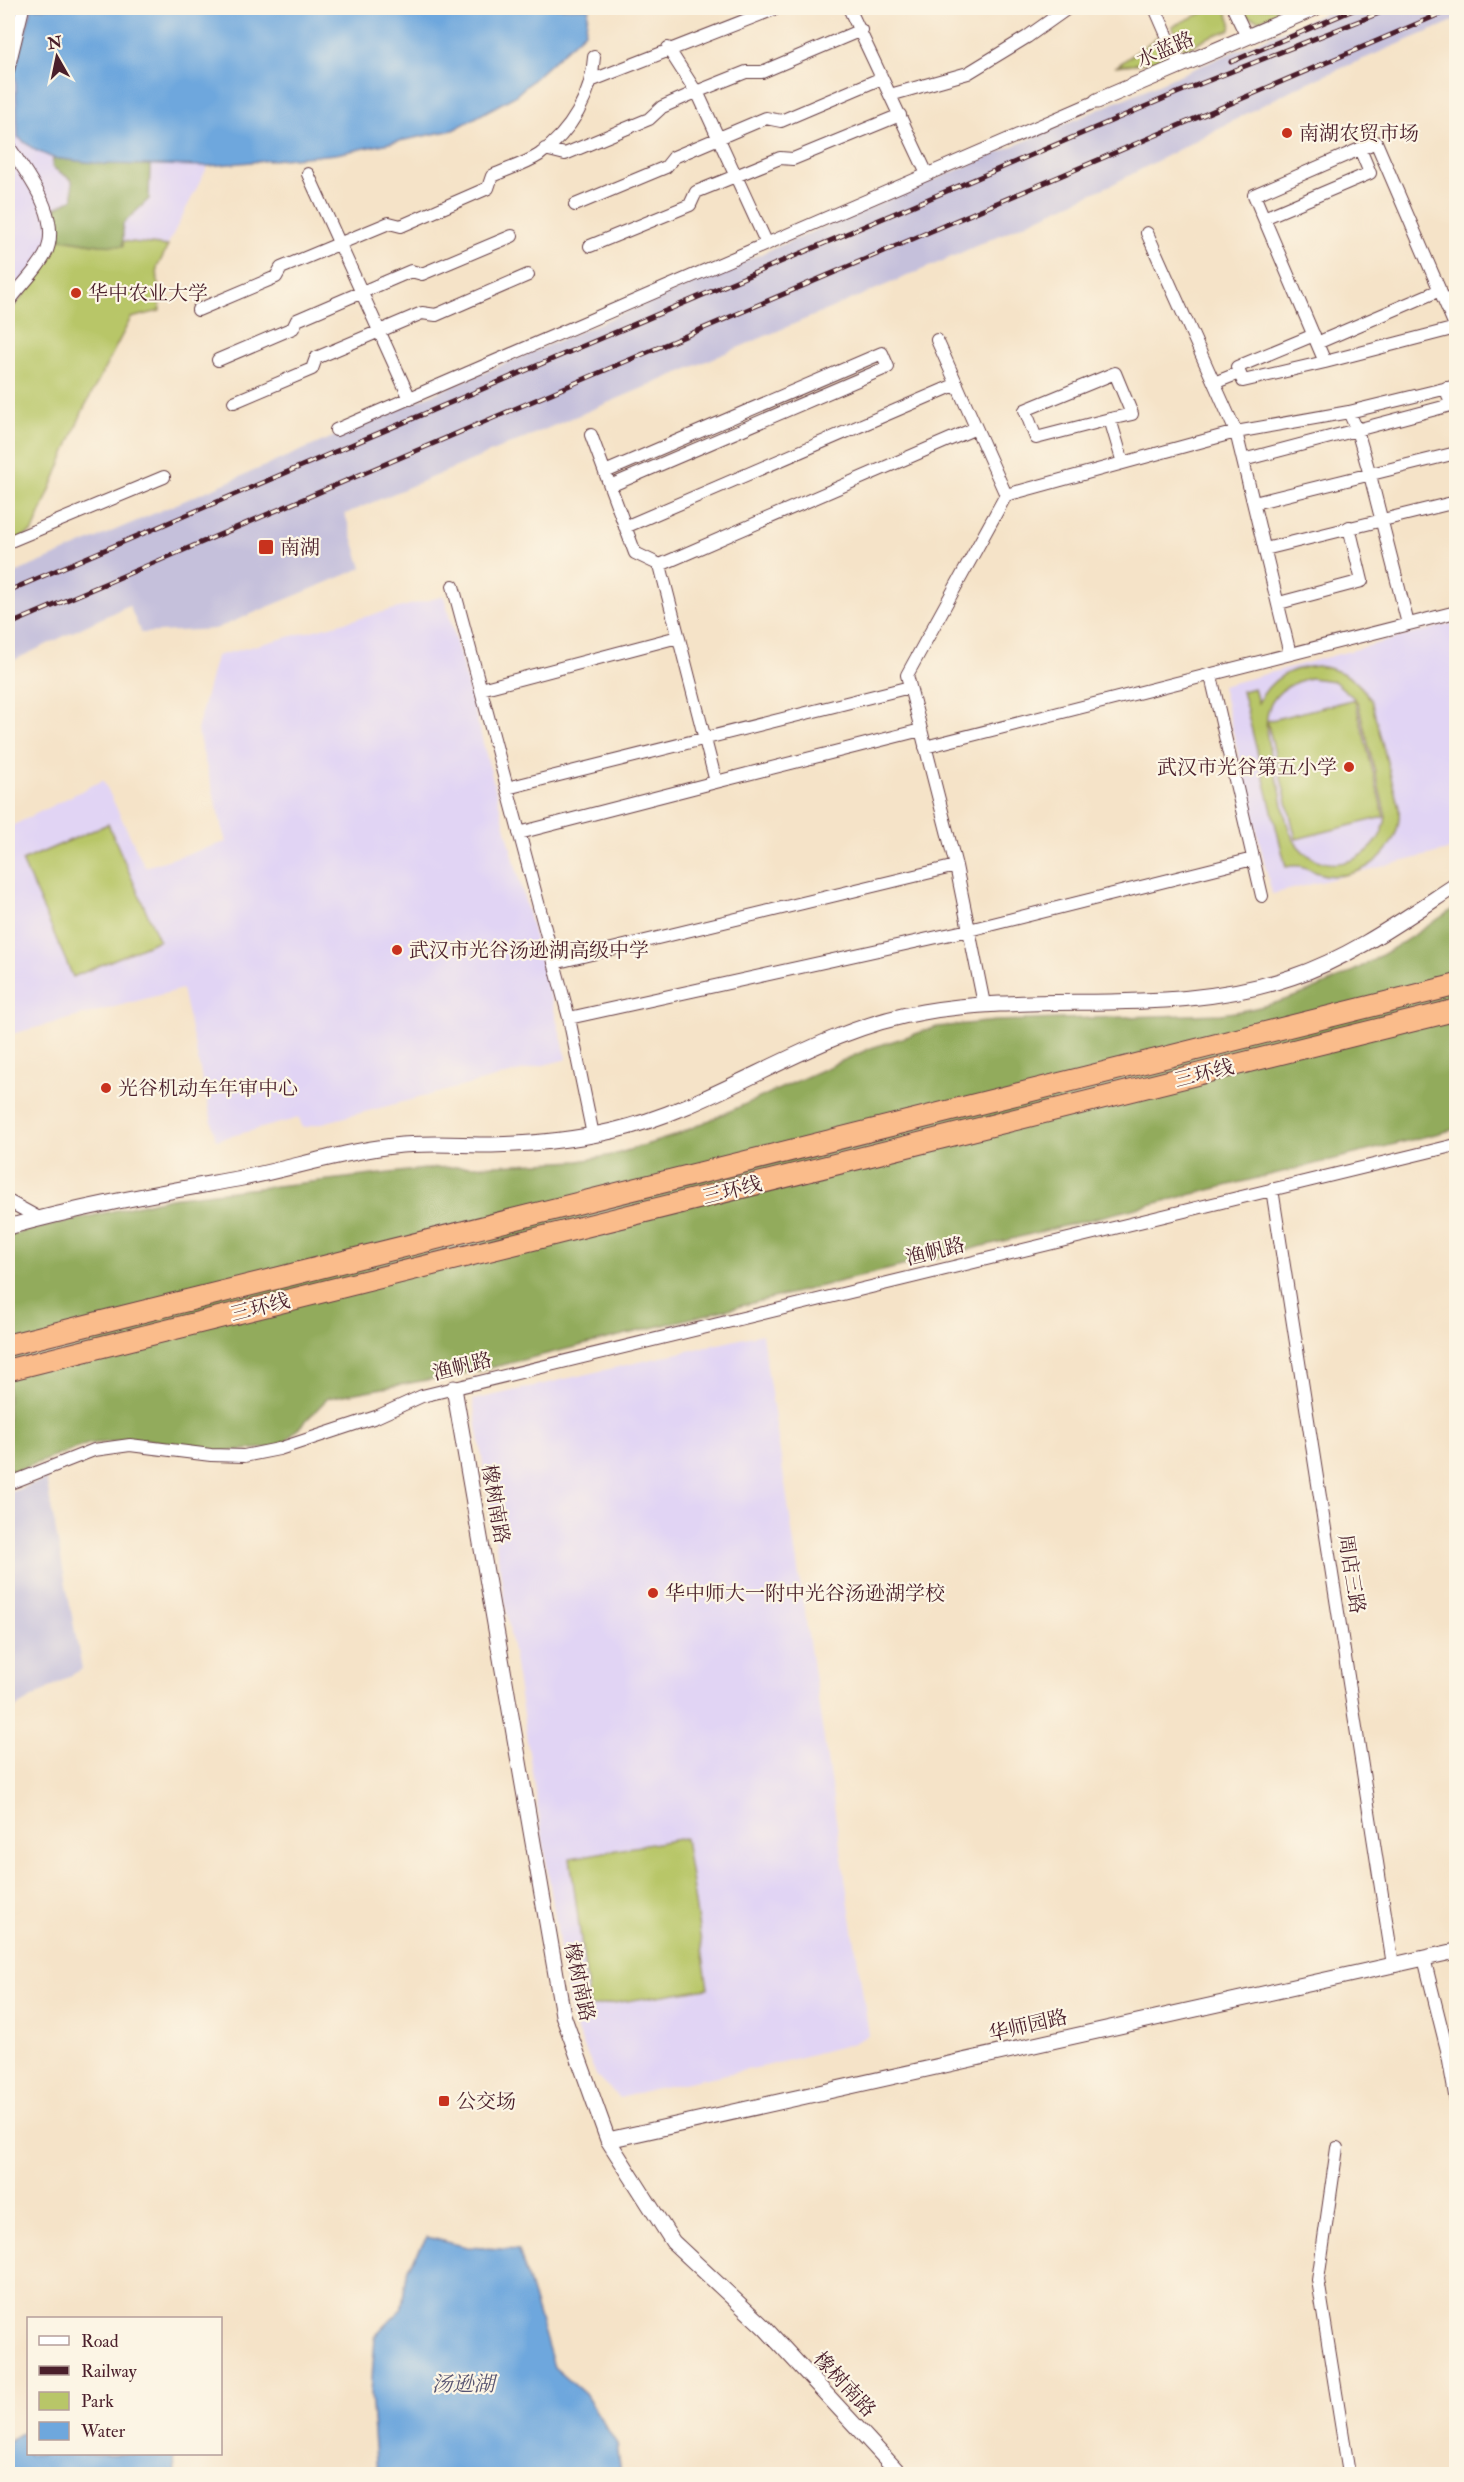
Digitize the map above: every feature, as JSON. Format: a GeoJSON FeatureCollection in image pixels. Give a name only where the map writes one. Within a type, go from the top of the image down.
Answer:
{"type":"FeatureCollection","features":[{"type":"Feature","properties":{"kind":"highway","name":"三环线"},"geometry":{"type":"LineString","coordinates":[[8,1344],[1456,985]]}},
{"type":"Feature","properties":{"kind":"highway","name":"三环线"},"geometry":{"type":"LineString","coordinates":[[8,1370],[1456,1010]]}},
{"type":"Feature","properties":{"kind":"street"},"geometry":{"type":"LineString","coordinates":[[8,70],[23,8]]}},
{"type":"Feature","properties":{"kind":"street"},"geometry":{"type":"LineString","coordinates":[[593,80],[668,48],[777,8]]}},
{"type":"Feature","properties":{"kind":"street"},"geometry":{"type":"LineString","coordinates":[[849,8],[927,174]]}},
{"type":"Feature","properties":{"kind":"street"},"geometry":{"type":"LineString","coordinates":[[890,96],[968,74],[1028,37],[1068,8]]}},
{"type":"Feature","properties":{"kind":"street"},"geometry":{"type":"LineString","coordinates":[[1155,8],[1180,65]]}},
{"type":"Feature","properties":{"kind":"street"},"geometry":{"type":"LineString","coordinates":[[1233,8],[1247,37]]}},
{"type":"Feature","properties":{"kind":"street","name":"水蓝路"},"geometry":{"type":"LineString","coordinates":[[1097,101],[1315,8]]}},
{"type":"Feature","properties":{"kind":"street"},"geometry":{"type":"LineString","coordinates":[[545,149],[565,154],[649,119],[662,107],[696,92],[746,72],[762,72],[861,30]]}},
{"type":"Feature","properties":{"kind":"street"},"geometry":{"type":"LineString","coordinates":[[668,48],[696,92],[767,244]]}},
{"type":"Feature","properties":{"kind":"street"},"geometry":{"type":"LineString","coordinates":[[198,310],[276,277],[282,268],[388,223],[401,226],[488,188],[492,176],[537,156],[560,137],[593,80],[594,57]]}},
{"type":"Feature","properties":{"kind":"street"},"geometry":{"type":"LineString","coordinates":[[575,205],[666,167],[674,157],[766,118],[781,121],[882,78]]}},
{"type":"Feature","properties":{"kind":"street"},"geometry":{"type":"LineString","coordinates":[[336,430],[1097,101]]}},
{"type":"Feature","properties":{"kind":"street"},"geometry":{"type":"LineString","coordinates":[[590,246],[690,205],[696,192],[780,158],[793,159],[900,115]]}},
{"type":"Feature","properties":{"kind":"street"},"geometry":{"type":"LineString","coordinates":[[1325,362],[1316,339],[1254,195],[1376,142],[1440,290],[1456,329],[1325,362],[1243,381],[1237,368],[1316,339],[1440,290]]}},
{"type":"Feature","properties":{"kind":"street"},"geometry":{"type":"LineString","coordinates":[[8,145],[46,205],[49,227],[46,253],[8,303]]}},
{"type":"Feature","properties":{"kind":"street"},"geometry":{"type":"LineString","coordinates":[[1264,218],[1370,173],[1360,149]]}},
{"type":"Feature","properties":{"kind":"street"},"geometry":{"type":"LineString","coordinates":[[308,174],[410,399]]}},
{"type":"Feature","properties":{"kind":"street"},"geometry":{"type":"LineString","coordinates":[[1147,233],[1236,432],[1290,654]]}},
{"type":"Feature","properties":{"kind":"street"},"geometry":{"type":"LineString","coordinates":[[218,360],[293,328],[297,320],[361,292],[411,271],[422,274],[512,236]]}},
{"type":"Feature","properties":{"kind":"street"},"geometry":{"type":"LineString","coordinates":[[234,402],[312,369],[316,358],[378,331],[422,312],[436,315],[528,275]]}},
{"type":"Feature","properties":{"kind":"street"},"geometry":{"type":"LineString","coordinates":[[937,340],[1006,495]]}},
{"type":"Feature","properties":{"kind":"street"},"geometry":{"type":"LineString","coordinates":[[605,472],[882,353],[888,367],[610,486]]}},
{"type":"Feature","properties":{"kind":"street"},"geometry":{"type":"LineString","coordinates":[[1115,373],[1132,414],[1110,419],[1036,438],[1025,410],[1115,373]]}},
{"type":"Feature","properties":{"kind":"street"},"geometry":{"type":"LineString","coordinates":[[1214,383],[1239,373]]}},
{"type":"Feature","properties":{"kind":"street"},"geometry":{"type":"LineString","coordinates":[[625,527],[957,384]]}},
{"type":"Feature","properties":{"kind":"street"},"geometry":{"type":"LineString","coordinates":[[984,1004],[956,866],[907,675],[1006,495],[1236,432],[1349,412],[1451,387],[1451,405],[1243,460]]}},
{"type":"Feature","properties":{"kind":"street"},"geometry":{"type":"LineString","coordinates":[[1349,412],[1357,430],[1370,475],[1408,624]]}},
{"type":"Feature","properties":{"kind":"street"},"geometry":{"type":"LineString","coordinates":[[1110,419],[1123,463]]}},
{"type":"Feature","properties":{"kind":"street"},"geometry":{"type":"LineString","coordinates":[[726,420],[732,434]]}},
{"type":"Feature","properties":{"kind":"street"},"geometry":{"type":"LineString","coordinates":[[591,435],[635,553],[660,565],[976,428]]}},
{"type":"Feature","properties":{"kind":"street"},"geometry":{"type":"LineString","coordinates":[[1254,503],[1456,453]]}},
{"type":"Feature","properties":{"kind":"street"},"geometry":{"type":"LineString","coordinates":[[8,542],[164,477]]}},
{"type":"Feature","properties":{"kind":"street"},"geometry":{"type":"LineString","coordinates":[[1265,549],[1456,502]]}},
{"type":"Feature","properties":{"kind":"street"},"geometry":{"type":"LineString","coordinates":[[1279,603],[1362,581],[1349,527]]}},
{"type":"Feature","properties":{"kind":"street"},"geometry":{"type":"LineString","coordinates":[[660,565],[716,782]]}},
{"type":"Feature","properties":{"kind":"street"},"geometry":{"type":"LineString","coordinates":[[453,586],[569,1018],[592,1136]]}},
{"type":"Feature","properties":{"kind":"street"},"geometry":{"type":"LineString","coordinates":[[925,747],[1456,612]]}},
{"type":"Feature","properties":{"kind":"street"},"geometry":{"type":"LineString","coordinates":[[481,689],[678,637]]}},
{"type":"Feature","properties":{"kind":"street"},"geometry":{"type":"LineString","coordinates":[[1211,676],[1263,896]]}},
{"type":"Feature","properties":{"kind":"street"},"geometry":{"type":"LineString","coordinates":[[507,788],[910,687]]}},
{"type":"Feature","properties":{"kind":"street"},"geometry":{"type":"LineString","coordinates":[[519,833],[921,730]]}},
{"type":"Feature","properties":{"kind":"street"},"geometry":{"type":"LineString","coordinates":[[569,1018],[969,930],[1253,859]]}},
{"type":"Feature","properties":{"kind":"street"},"geometry":{"type":"LineString","coordinates":[[554,963],[956,866]]}},
{"type":"Feature","properties":{"kind":"street"},"geometry":{"type":"LineString","coordinates":[[8,1227],[39,1218],[391,1146],[443,1143],[491,1145],[592,1136],[640,1124],[684,1108],[868,1025],[922,1012],[984,1004],[1191,998],[1269,984],[1314,969],[1350,951],[1456,885]]}},
{"type":"Feature","properties":{"kind":"street","name":"渔帆路"},"geometry":{"type":"LineString","coordinates":[[8,1484],[94,1450],[130,1445],[211,1455],[244,1456],[267,1451],[376,1417],[422,1396],[1456,1145]]}},
{"type":"Feature","properties":{"kind":"street","name":"周店三路"},"geometry":{"type":"LineString","coordinates":[[1272,1190],[1394,1965]]}},
{"type":"Feature","properties":{"kind":"street"},"geometry":{"type":"LineString","coordinates":[[8,1201],[39,1218]]}},
{"type":"Feature","properties":{"kind":"street","name":"橡树南路"},"geometry":{"type":"LineString","coordinates":[[454,1388],[562,2015],[608,2140],[673,2242],[765,2328],[900,2475]]}},
{"type":"Feature","properties":{"kind":"street","name":"华师园路"},"geometry":{"type":"LineString","coordinates":[[608,2140],[1456,1951]]}},
{"type":"Feature","properties":{"kind":"street"},"geometry":{"type":"LineString","coordinates":[[1424,1958],[1447,2050],[1456,2101]]}},
{"type":"Feature","properties":{"kind":"street"},"geometry":{"type":"LineString","coordinates":[[1337,2148],[1318,2280],[1349,2475]]}},
{"type":"Feature","properties":{"kind":"shaded area","name":"华中农业大学"},"geometry":{"type":"Polygon","coordinates":[[[8,8],[32,8],[15,70],[103,164],[208,166],[83,410],[33,531],[8,551],[8,8]]]}},
{"type":"Feature","properties":{"kind":"shaded area"},"geometry":{"type":"Polygon","coordinates":[[[1336,8],[1456,8],[1456,20],[1297,87],[1115,183],[945,260],[345,514],[362,568],[215,629],[141,633],[129,605],[8,663],[8,576],[1336,8]]]}},
{"type":"Feature","properties":{"kind":"shaded area","name":"武汉市光谷汤逊湖高级中学"},"geometry":{"type":"Polygon","coordinates":[[[444,596],[567,1059],[303,1128],[299,1118],[216,1140],[182,989],[8,1035],[8,828],[103,780],[145,867],[226,842],[197,730],[216,656],[444,596]]]}},
{"type":"Feature","properties":{"kind":"shaded area","name":"武汉市光谷第五小学"},"geometry":{"type":"Polygon","coordinates":[[[1456,622],[1456,848],[1272,894],[1222,686],[1456,622]]]}},
{"type":"Feature","properties":{"kind":"shaded area","name":"华中师大一附中光谷汤逊湖学校"},"geometry":{"type":"Polygon","coordinates":[[[762,1334],[869,2035],[851,2044],[766,2066],[620,2098],[597,2077],[571,2017],[473,1400],[762,1334]]]}},
{"type":"Feature","properties":{"kind":"shaded area"},"geometry":{"type":"Polygon","coordinates":[[[46,1479],[82,1669],[8,1712],[8,1493],[46,1479]]]}},
{"type":"Feature","properties":{"kind":"green space"},"geometry":{"type":"Polygon","coordinates":[[[1214,8],[1225,8],[1231,22],[1230,30],[1206,38],[1185,50],[1172,26],[1214,8]]]}},
{"type":"Feature","properties":{"kind":"green space"},"geometry":{"type":"Polygon","coordinates":[[[1240,8],[1289,8],[1259,20],[1245,16],[1240,8]]]}},
{"type":"Feature","properties":{"kind":"green space"},"geometry":{"type":"Polygon","coordinates":[[[1159,36],[1166,51],[1161,61],[1117,66],[1159,36]]]}},
{"type":"Feature","properties":{"kind":"green space"},"geometry":{"type":"Polygon","coordinates":[[[53,158],[103,164],[150,165],[149,199],[123,224],[123,246],[56,238],[55,208],[73,199],[72,180],[52,167],[53,158]]]}},
{"type":"Feature","properties":{"kind":"green space"},"geometry":{"type":"Polygon","coordinates":[[[56,238],[100,245],[123,245],[123,241],[168,246],[157,268],[160,311],[131,318],[83,410],[33,531],[8,546],[8,315],[50,258],[56,238]]]}},
{"type":"Feature","properties":{"kind":"green space"},"geometry":{"type":"Polygon","coordinates":[[[1317,666],[1348,676],[1371,700],[1399,808],[1399,822],[1388,848],[1367,867],[1354,873],[1326,875],[1298,866],[1286,867],[1242,691],[1254,688],[1258,703],[1275,681],[1289,672],[1317,666]],[[1310,678],[1290,685],[1277,695],[1269,708],[1266,722],[1267,738],[1286,819],[1294,840],[1310,857],[1323,862],[1338,863],[1364,854],[1375,844],[1386,816],[1358,703],[1355,700],[1384,817],[1296,839],[1267,721],[1355,699],[1334,681],[1310,678]]]}},
{"type":"Feature","properties":{"kind":"green space"},"geometry":{"type":"Polygon","coordinates":[[[108,824],[159,940],[73,977],[22,861],[108,824]]]}},
{"type":"Feature","properties":{"kind":"green space"},"geometry":{"type":"Polygon","coordinates":[[[1456,907],[1456,1129],[482,1370],[328,1398],[280,1447],[207,1453],[145,1439],[88,1444],[8,1474],[8,1235],[170,1198],[434,1168],[579,1161],[613,1155],[674,1136],[871,1048],[937,1027],[996,1021],[1221,1014],[1286,1000],[1345,975],[1373,960],[1456,907]]]}},
{"type":"Feature","properties":{"kind":"green space"},"geometry":{"type":"Polygon","coordinates":[[[685,1838],[708,1988],[590,2007],[570,1858],[685,1838]]]}},
{"type":"Feature","properties":{"kind":"water"},"geometry":{"type":"Polygon","coordinates":[[[32,8],[589,8],[585,32],[515,96],[453,130],[336,154],[208,166],[103,164],[53,158],[35,150],[18,137],[15,70],[32,8]]]}},
{"type":"Feature","properties":{"kind":"water","name":"汤逊湖"},"geometry":{"type":"Polygon","coordinates":[[[427,2237],[467,2247],[519,2250],[554,2367],[585,2394],[617,2444],[621,2474],[377,2474],[371,2393],[375,2336],[401,2310],[408,2268],[427,2237]]]}},
{"type":"Feature","properties":{"kind":"water"},"geometry":{"type":"Polygon","coordinates":[[[27,2430],[27,2455],[174,2455],[175,2474],[8,2474],[8,2442],[27,2430]]]}},
{"type":"Feature","properties":{"kind":"railway"},"geometry":{"type":"LineString","coordinates":[[1231,62],[1358,8]]}},
{"type":"Feature","properties":{"kind":"railway"},"geometry":{"type":"LineString","coordinates":[[8,591],[1177,93],[1392,8]]}},
{"type":"Feature","properties":{"kind":"railway"},"geometry":{"type":"LineString","coordinates":[[8,625],[1454,8]]}},
{"type":"Feature","properties":{"kind":"place","name":"南湖农贸市场"},"geometry":{"type":"Point","coordinates":[1287,133]}},
{"type":"Feature","properties":{"kind":"place","name":"华中农业大学"},"geometry":{"type":"Point","coordinates":[76,293]}},
{"type":"Feature","properties":{"kind":"place","name":"南湖"},"geometry":{"type":"Point","coordinates":[266,547]}},
{"type":"Feature","properties":{"kind":"place","name":"武汉市光谷第五小学"},"geometry":{"type":"Point","coordinates":[1349,767]}},
{"type":"Feature","properties":{"kind":"place","name":"武汉市光谷汤逊湖高级中学"},"geometry":{"type":"Point","coordinates":[397,950]}},
{"type":"Feature","properties":{"kind":"place","name":"光谷机动车年审中心"},"geometry":{"type":"Point","coordinates":[106,1088]}},
{"type":"Feature","properties":{"kind":"place","name":"华中师大一附中光谷汤逊湖学校"},"geometry":{"type":"Point","coordinates":[653,1593]}},
{"type":"Feature","properties":{"kind":"place","name":"公交场"},"geometry":{"type":"Point","coordinates":[444,2101]}}]}
